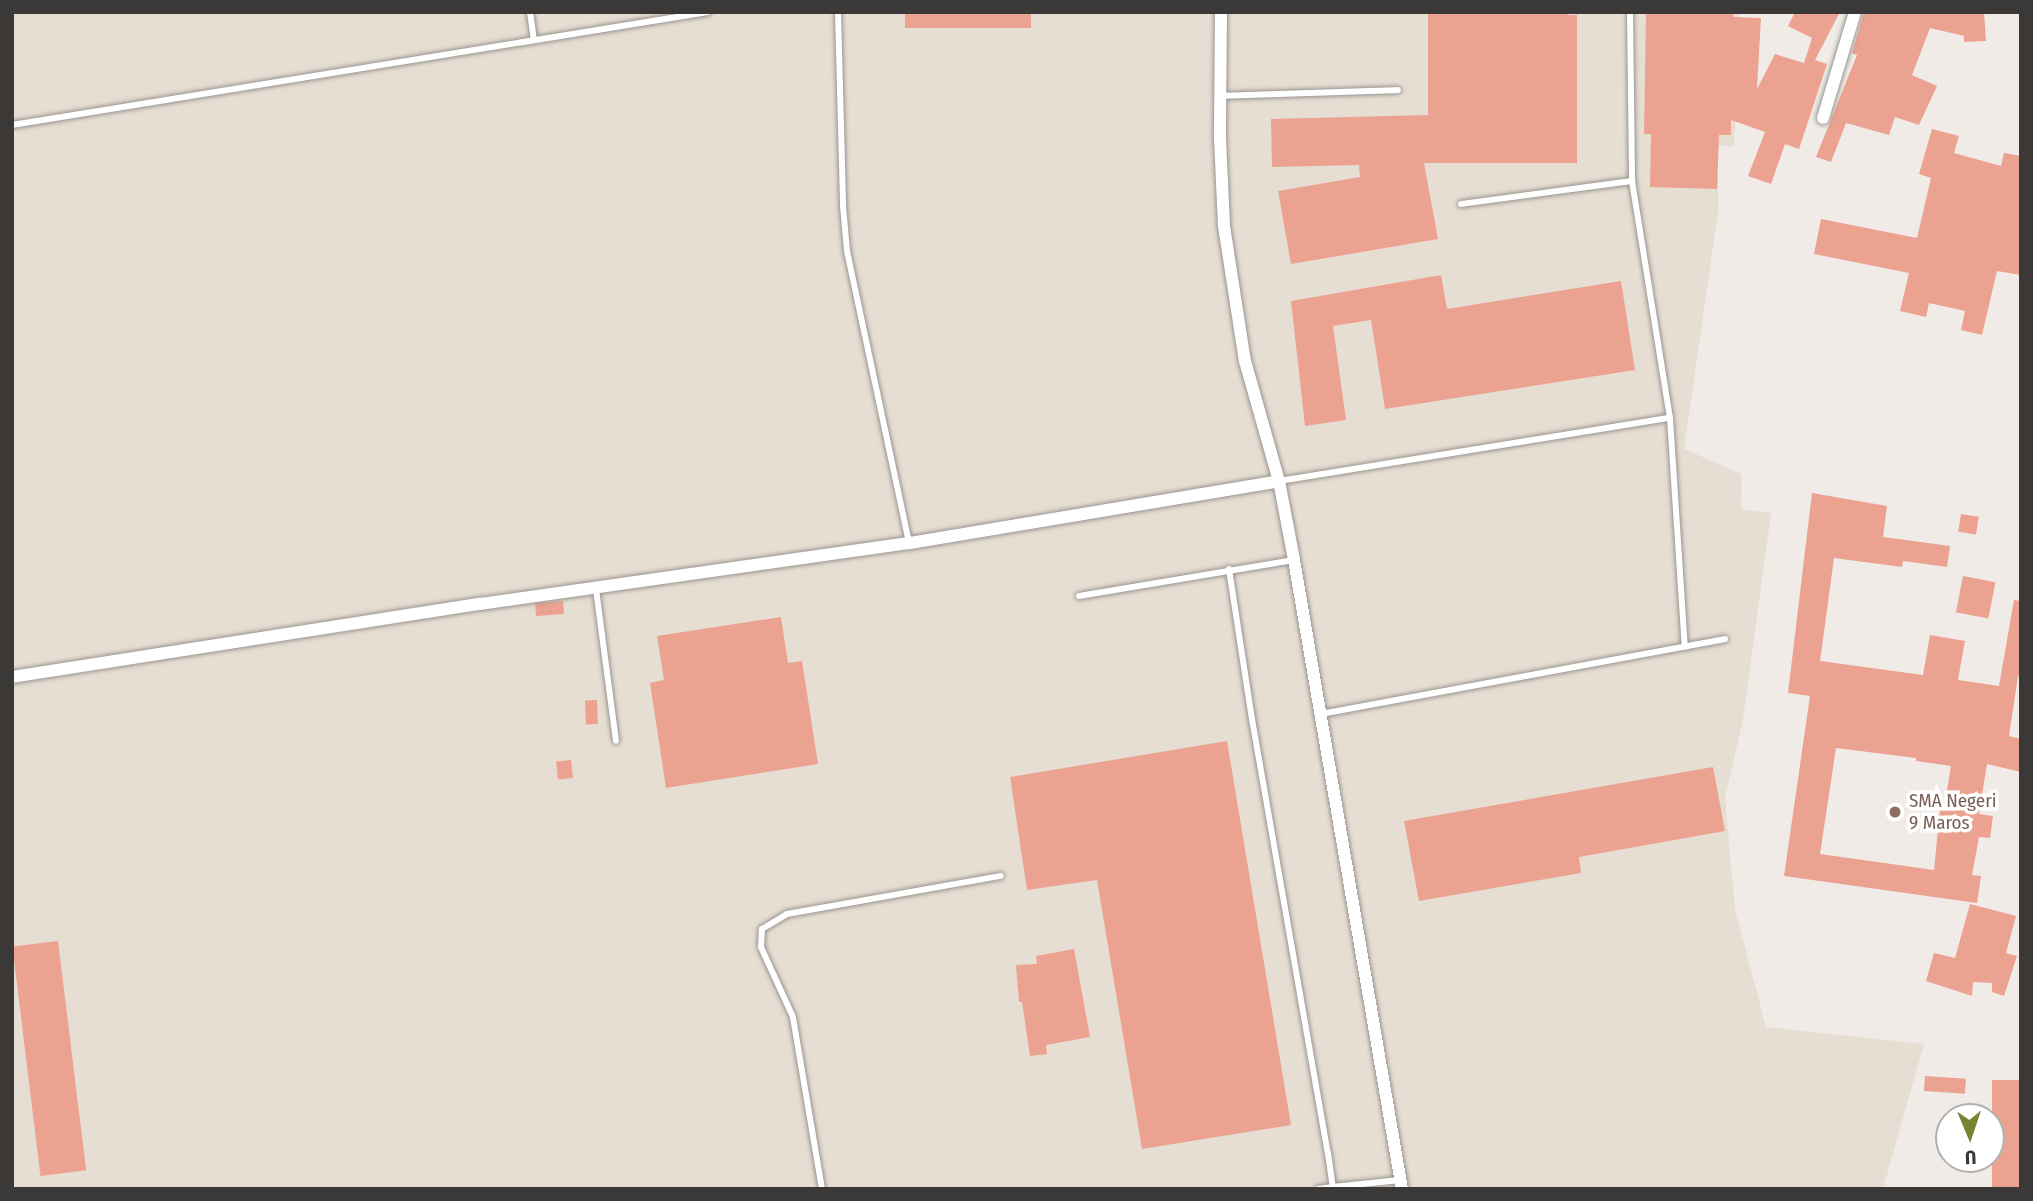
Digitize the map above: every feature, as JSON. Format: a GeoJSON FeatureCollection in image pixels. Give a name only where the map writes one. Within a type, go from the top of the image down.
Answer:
{"type":"FeatureCollection","features":[{"type":"Feature","properties":{"kind":"street"},"geometry":{"type":"LineString","coordinates":[[1221,12],[1220,96],[1224,226],[1245,361],[1279,481],[1294,560],[1401,1184]]}},
{"type":"Feature","properties":{"kind":"street"},"geometry":{"type":"LineString","coordinates":[[1823,118],[1855,12]]}},
{"type":"Feature","properties":{"kind":"street"},"geometry":{"type":"LineString","coordinates":[[12,677],[480,604],[910,544],[1279,481]]}},
{"type":"Feature","properties":{"kind":"lane"},"geometry":{"type":"LineString","coordinates":[[530,12],[534,40]]}},
{"type":"Feature","properties":{"kind":"lane"},"geometry":{"type":"LineString","coordinates":[[12,125],[708,12]]}},
{"type":"Feature","properties":{"kind":"lane"},"geometry":{"type":"LineString","coordinates":[[838,12],[842,206],[847,251],[910,544]]}},
{"type":"Feature","properties":{"kind":"lane"},"geometry":{"type":"LineString","coordinates":[[1630,12],[1632,181],[1670,418],[1685,647]]}},
{"type":"Feature","properties":{"kind":"lane"},"geometry":{"type":"LineString","coordinates":[[1220,96],[1398,90]]}},
{"type":"Feature","properties":{"kind":"lane"},"geometry":{"type":"LineString","coordinates":[[1461,204],[1632,181]]}},
{"type":"Feature","properties":{"kind":"lane"},"geometry":{"type":"LineString","coordinates":[[1279,481],[1670,418]]}},
{"type":"Feature","properties":{"kind":"lane"},"geometry":{"type":"LineString","coordinates":[[1079,596],[1294,560]]}},
{"type":"Feature","properties":{"kind":"lane"},"geometry":{"type":"LineString","coordinates":[[1229,569],[1333,1187]]}},
{"type":"Feature","properties":{"kind":"lane"},"geometry":{"type":"LineString","coordinates":[[596,589],[616,741]]}},
{"type":"Feature","properties":{"kind":"lane"},"geometry":{"type":"LineString","coordinates":[[1319,714],[1725,639]]}},
{"type":"Feature","properties":{"kind":"lane"},"geometry":{"type":"LineString","coordinates":[[822,1189],[793,1017],[761,947],[762,929],[787,914],[1001,876]]}},
{"type":"Feature","properties":{"kind":"lane"},"geometry":{"type":"LineString","coordinates":[[1318,1189],[1401,1184]]}},
{"type":"Feature","properties":{"kind":"shaded area"},"geometry":{"type":"Polygon","coordinates":[[[12,12],[1740,12],[1734,146],[1718,146],[1718,212],[1684,449],[1742,474],[1741,509],[1771,513],[1743,720],[1725,798],[1735,909],[1766,1027],[1924,1044],[1883,1189],[12,1189],[12,12]]]}},
{"type":"Feature","properties":{"kind":"building"},"geometry":{"type":"Polygon","coordinates":[[[905,12],[1031,12],[1031,28],[905,28],[905,12]]]}},
{"type":"Feature","properties":{"kind":"building"},"geometry":{"type":"Polygon","coordinates":[[[1428,12],[1567,12],[1568,15],[1577,15],[1577,163],[1424,163],[1438,239],[1291,264],[1278,191],[1360,177],[1359,165],[1272,167],[1271,119],[1428,115],[1428,12]]]}},
{"type":"Feature","properties":{"kind":"building"},"geometry":{"type":"Polygon","coordinates":[[[1646,12],[1733,12],[1733,17],[1761,18],[1757,89],[1775,54],[1804,63],[1812,38],[1788,26],[1795,12],[1840,12],[1815,60],[1827,64],[1799,149],[1785,144],[1771,184],[1748,176],[1765,132],[1731,120],[1731,135],[1719,135],[1717,189],[1650,187],[1651,134],[1644,134],[1646,12]]]}},
{"type":"Feature","properties":{"kind":"building"},"geometry":{"type":"Polygon","coordinates":[[[1864,12],[1984,12],[1986,41],[1964,42],[1964,36],[1930,28],[1912,75],[1937,86],[1919,125],[1895,117],[1889,135],[1846,123],[1831,162],[1816,157],[1857,55],[1852,53],[1864,12]]]}},
{"type":"Feature","properties":{"kind":"building"},"geometry":{"type":"Polygon","coordinates":[[[1932,129],[1959,136],[1954,153],[2001,166],[2004,153],[2021,156],[2021,275],[1997,271],[1982,335],[1961,330],[1965,311],[1929,303],[1926,317],[1900,311],[1909,273],[1814,254],[1821,219],[1917,238],[1931,178],[1919,174],[1932,129]]]}},
{"type":"Feature","properties":{"kind":"building"},"geometry":{"type":"Polygon","coordinates":[[[1441,275],[1447,309],[1621,281],[1635,370],[1385,409],[1371,320],[1333,326],[1346,420],[1305,426],[1291,301],[1441,275]]]}},
{"type":"Feature","properties":{"kind":"building"},"geometry":{"type":"Polygon","coordinates":[[[1812,493],[1887,506],[1883,537],[1950,546],[1947,567],[1903,561],[1902,567],[1834,558],[1820,661],[1923,675],[1930,635],[1965,641],[1958,680],[1999,686],[2014,600],[2021,601],[2021,677],[2018,676],[2009,736],[2021,739],[2021,772],[1987,764],[1979,814],[1993,816],[1990,838],[1979,837],[1972,875],[1981,876],[1977,903],[1784,876],[1810,696],[1788,693],[1812,493]],[[1836,748],[1820,854],[1934,870],[1940,808],[1944,808],[1951,766],[1916,761],[1916,758],[1836,748]]]}},
{"type":"Feature","properties":{"kind":"building"},"geometry":{"type":"Polygon","coordinates":[[[1961,514],[1979,517],[1976,535],[1958,532],[1961,514]]]}},
{"type":"Feature","properties":{"kind":"building"},"geometry":{"type":"Polygon","coordinates":[[[1963,576],[1995,582],[1988,619],[1956,612],[1963,576]]]}},
{"type":"Feature","properties":{"kind":"building"},"geometry":{"type":"Polygon","coordinates":[[[563,601],[564,614],[536,616],[535,603],[563,601]]]}},
{"type":"Feature","properties":{"kind":"building"},"geometry":{"type":"Polygon","coordinates":[[[781,617],[788,663],[802,661],[818,764],[666,788],[650,683],[664,680],[657,636],[781,617]]]}},
{"type":"Feature","properties":{"kind":"building"},"geometry":{"type":"Polygon","coordinates":[[[585,700],[597,700],[598,724],[586,724],[585,700]]]}},
{"type":"Feature","properties":{"kind":"building"},"geometry":{"type":"Polygon","coordinates":[[[1227,741],[1291,1125],[1142,1149],[1097,880],[1027,890],[1010,777],[1227,741]]]}},
{"type":"Feature","properties":{"kind":"building"},"geometry":{"type":"Polygon","coordinates":[[[571,760],[573,778],[558,779],[556,762],[571,760]]]}},
{"type":"Feature","properties":{"kind":"building"},"geometry":{"type":"Polygon","coordinates":[[[1713,767],[1725,831],[1579,857],[1581,873],[1419,901],[1404,821],[1713,767]]]}},
{"type":"Feature","properties":{"kind":"building"},"geometry":{"type":"Polygon","coordinates":[[[1970,904],[2016,916],[2006,953],[2017,956],[2004,996],[1992,992],[1992,983],[1973,982],[1972,996],[1926,981],[1934,953],[1955,958],[1970,904]]]}},
{"type":"Feature","properties":{"kind":"building"},"geometry":{"type":"Polygon","coordinates":[[[58,941],[86,1170],[40,1176],[12,947],[58,941]]]}},
{"type":"Feature","properties":{"kind":"building"},"geometry":{"type":"Polygon","coordinates":[[[1074,949],[1090,1037],[1046,1045],[1047,1054],[1030,1056],[1022,1002],[1019,1002],[1016,965],[1037,964],[1036,956],[1074,949]]]}},
{"type":"Feature","properties":{"kind":"building"},"geometry":{"type":"Polygon","coordinates":[[[1925,1076],[1966,1079],[1965,1094],[1924,1091],[1925,1076]]]}},
{"type":"Feature","properties":{"kind":"building"},"geometry":{"type":"Polygon","coordinates":[[[1992,1080],[2021,1080],[2021,1189],[1992,1189],[1992,1173],[2005,1173],[2005,1103],[1992,1103],[1992,1080]]]}},
{"type":"Feature","properties":{"kind":"place","name":"SMA Negeri 9 Maros"},"geometry":{"type":"Point","coordinates":[1895,812]}}]}
